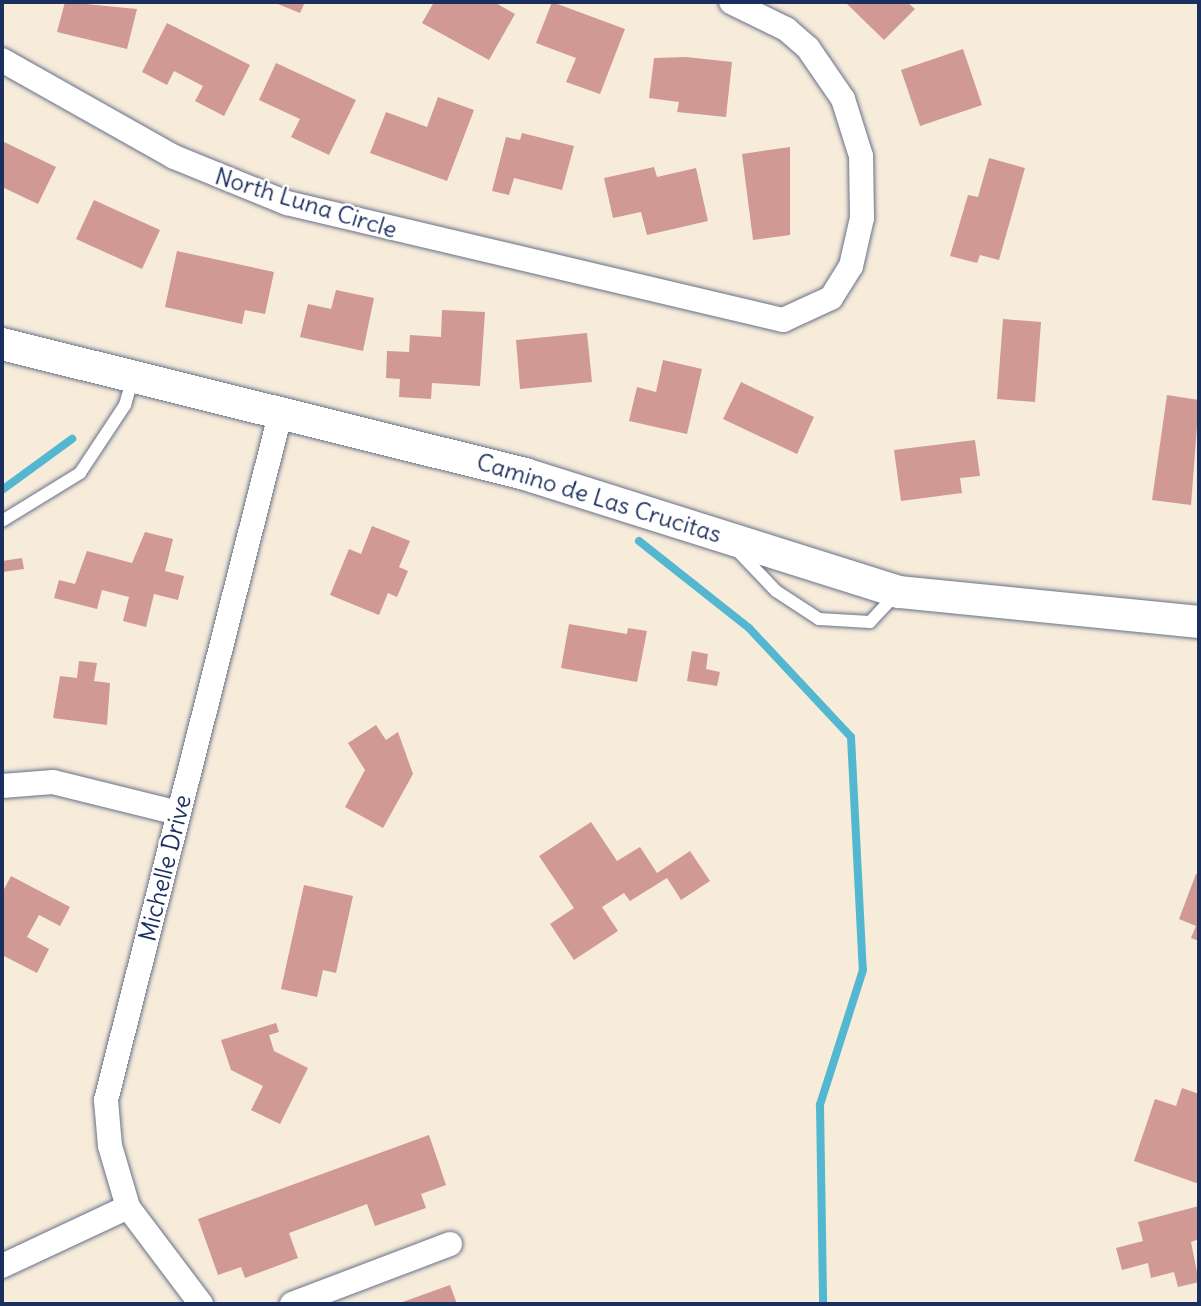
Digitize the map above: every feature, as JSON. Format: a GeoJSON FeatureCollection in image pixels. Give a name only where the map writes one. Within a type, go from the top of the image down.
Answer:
{"type":"FeatureCollection","features":[{"type":"Feature","properties":{"kind":"street","name":"North Luna Circle"},"geometry":{"type":"LineString","coordinates":[[2,60],[131,136],[250,190],[632,287],[783,320],[831,298],[850,266],[864,187],[855,126],[843,99],[786,29],[731,2]]}},
{"type":"Feature","properties":{"kind":"street","name":"Camino de Las Crucitas"},"geometry":{"type":"LineString","coordinates":[[2,344],[281,411],[525,474],[899,592],[1199,622]]}},
{"type":"Feature","properties":{"kind":"street","name":"Michelle Drive"},"geometry":{"type":"LineString","coordinates":[[201,1304],[128,1207],[110,1146],[106,1100],[281,411]]}},
{"type":"Feature","properties":{"kind":"street"},"geometry":{"type":"LineString","coordinates":[[2,786],[53,782],[178,813]]}},
{"type":"Feature","properties":{"kind":"street"},"geometry":{"type":"LineString","coordinates":[[2,1266],[128,1207]]}},
{"type":"Feature","properties":{"kind":"street"},"geometry":{"type":"LineString","coordinates":[[292,1304],[450,1244]]}},
{"type":"Feature","properties":{"kind":"lane"},"geometry":{"type":"LineString","coordinates":[[2,521],[80,473],[125,405],[133,376]]}},
{"type":"Feature","properties":{"kind":"lane"},"geometry":{"type":"LineString","coordinates":[[722,534],[776,590],[819,619],[870,622],[899,592]]}},
{"type":"Feature","properties":{"kind":"building"},"geometry":{"type":"Polygon","coordinates":[[[65,2],[137,9],[127,49],[57,32],[65,2]]]}},
{"type":"Feature","properties":{"kind":"building"},"geometry":{"type":"Polygon","coordinates":[[[273,2],[305,2],[300,13],[273,2]]]}},
{"type":"Feature","properties":{"kind":"building"},"geometry":{"type":"Polygon","coordinates":[[[434,2],[494,2],[515,14],[489,60],[422,23],[434,2]]]}},
{"type":"Feature","properties":{"kind":"building"},"geometry":{"type":"Polygon","coordinates":[[[552,2],[625,29],[600,94],[566,82],[576,58],[536,43],[552,2]]]}},
{"type":"Feature","properties":{"kind":"building"},"geometry":{"type":"Polygon","coordinates":[[[845,2],[907,2],[915,9],[884,40],[845,2]]]}},
{"type":"Feature","properties":{"kind":"building"},"geometry":{"type":"Polygon","coordinates":[[[167,23],[250,65],[224,116],[195,101],[203,86],[174,71],[167,85],[142,72],[167,23]]]}},
{"type":"Feature","properties":{"kind":"building"},"geometry":{"type":"Polygon","coordinates":[[[963,49],[982,105],[920,126],[901,70],[963,49]]]}},
{"type":"Feature","properties":{"kind":"building"},"geometry":{"type":"Polygon","coordinates":[[[686,57],[732,62],[726,117],[677,112],[679,102],[649,98],[654,58],[686,57]]]}},
{"type":"Feature","properties":{"kind":"building"},"geometry":{"type":"Polygon","coordinates":[[[276,63],[356,100],[329,155],[291,137],[300,119],[259,100],[276,63]]]}},
{"type":"Feature","properties":{"kind":"building"},"geometry":{"type":"Polygon","coordinates":[[[438,97],[474,110],[447,181],[370,153],[386,112],[427,127],[438,97]]]}},
{"type":"Feature","properties":{"kind":"building"},"geometry":{"type":"Polygon","coordinates":[[[522,133],[574,146],[562,190],[514,178],[509,195],[492,191],[506,137],[520,140],[522,133]]]}},
{"type":"Feature","properties":{"kind":"building"},"geometry":{"type":"Polygon","coordinates":[[[2,141],[56,167],[38,204],[2,187],[2,141]]]}},
{"type":"Feature","properties":{"kind":"building"},"geometry":{"type":"Polygon","coordinates":[[[790,147],[790,235],[753,240],[742,154],[790,147]]]}},
{"type":"Feature","properties":{"kind":"building"},"geometry":{"type":"Polygon","coordinates":[[[989,158],[1025,168],[999,260],[980,255],[977,263],[950,256],[968,195],[978,197],[989,158]]]}},
{"type":"Feature","properties":{"kind":"building"},"geometry":{"type":"Polygon","coordinates":[[[654,167],[657,177],[696,168],[708,221],[647,235],[641,212],[613,218],[604,178],[654,167]]]}},
{"type":"Feature","properties":{"kind":"building"},"geometry":{"type":"Polygon","coordinates":[[[94,200],[160,230],[142,269],[76,239],[94,200]]]}},
{"type":"Feature","properties":{"kind":"building"},"geometry":{"type":"Polygon","coordinates":[[[177,251],[274,272],[265,314],[245,310],[242,324],[165,307],[177,251]]]}},
{"type":"Feature","properties":{"kind":"building"},"geometry":{"type":"Polygon","coordinates":[[[336,290],[374,298],[363,351],[300,337],[308,304],[331,309],[336,290]]]}},
{"type":"Feature","properties":{"kind":"building"},"geometry":{"type":"Polygon","coordinates":[[[442,310],[485,312],[480,386],[432,383],[431,399],[399,397],[400,379],[386,378],[387,351],[409,352],[410,335],[441,337],[442,310]]]}},
{"type":"Feature","properties":{"kind":"building"},"geometry":{"type":"Polygon","coordinates":[[[1003,319],[1041,322],[1035,402],[997,399],[1003,319]]]}},
{"type":"Feature","properties":{"kind":"building"},"geometry":{"type":"Polygon","coordinates":[[[587,333],[592,382],[520,389],[516,340],[587,333]]]}},
{"type":"Feature","properties":{"kind":"building"},"geometry":{"type":"Polygon","coordinates":[[[663,360],[702,369],[687,434],[629,421],[637,387],[656,392],[663,360]]]}},
{"type":"Feature","properties":{"kind":"building"},"geometry":{"type":"Polygon","coordinates":[[[741,382],[814,417],[797,454],[723,419],[741,382]]]}},
{"type":"Feature","properties":{"kind":"building"},"geometry":{"type":"Polygon","coordinates":[[[1167,395],[1199,400],[1191,505],[1152,500],[1167,395]]]}},
{"type":"Feature","properties":{"kind":"building"},"geometry":{"type":"Polygon","coordinates":[[[975,440],[980,476],[960,478],[962,493],[901,501],[894,450],[975,440]]]}},
{"type":"Feature","properties":{"kind":"building"},"geometry":{"type":"Polygon","coordinates":[[[372,526],[410,541],[399,567],[408,571],[397,597],[388,593],[379,615],[330,595],[349,549],[361,554],[372,526]]]}},
{"type":"Feature","properties":{"kind":"building"},"geometry":{"type":"Polygon","coordinates":[[[145,532],[173,539],[165,571],[184,576],[178,600],[154,594],[146,627],[123,621],[129,597],[102,590],[97,609],[54,598],[59,580],[75,584],[87,551],[132,563],[145,532]]]}},
{"type":"Feature","properties":{"kind":"building"},"geometry":{"type":"Polygon","coordinates":[[[22,558],[24,569],[2,572],[2,561],[22,558]]]}},
{"type":"Feature","properties":{"kind":"building"},"geometry":{"type":"Polygon","coordinates":[[[569,624],[627,634],[628,628],[647,631],[637,682],[561,668],[569,624]]]}},
{"type":"Feature","properties":{"kind":"building"},"geometry":{"type":"Polygon","coordinates":[[[692,651],[708,654],[706,669],[720,672],[717,686],[687,681],[692,651]]]}},
{"type":"Feature","properties":{"kind":"building"},"geometry":{"type":"Polygon","coordinates":[[[79,661],[97,663],[94,681],[110,683],[107,725],[53,718],[60,676],[77,678],[79,661]]]}},
{"type":"Feature","properties":{"kind":"building"},"geometry":{"type":"Polygon","coordinates":[[[376,725],[386,740],[398,732],[413,774],[383,828],[345,807],[365,770],[348,743],[376,725]]]}},
{"type":"Feature","properties":{"kind":"building"},"geometry":{"type":"Polygon","coordinates":[[[591,822],[617,861],[640,847],[657,873],[690,851],[710,881],[681,900],[667,878],[630,901],[624,893],[602,907],[618,931],[574,960],[550,924],[574,908],[539,856],[591,822]]]}},
{"type":"Feature","properties":{"kind":"building"},"geometry":{"type":"Polygon","coordinates":[[[1196,874],[1199,875],[1199,941],[1191,938],[1196,926],[1179,919],[1196,874]]]}},
{"type":"Feature","properties":{"kind":"building"},"geometry":{"type":"Polygon","coordinates":[[[11,876],[70,907],[60,926],[39,915],[27,937],[49,949],[37,973],[2,955],[2,893],[11,876]]]}},
{"type":"Feature","properties":{"kind":"building"},"geometry":{"type":"Polygon","coordinates":[[[304,885],[353,896],[336,973],[323,970],[317,997],[281,989],[304,885]]]}},
{"type":"Feature","properties":{"kind":"building"},"geometry":{"type":"Polygon","coordinates":[[[276,1023],[279,1032],[269,1035],[274,1051],[308,1068],[280,1124],[251,1110],[263,1086],[231,1070],[221,1040],[276,1023]]]}},
{"type":"Feature","properties":{"kind":"building"},"geometry":{"type":"Polygon","coordinates":[[[1182,1088],[1199,1094],[1199,1184],[1134,1161],[1155,1099],[1176,1106],[1182,1088]]]}},
{"type":"Feature","properties":{"kind":"building"},"geometry":{"type":"Polygon","coordinates":[[[429,1135],[446,1185],[421,1194],[426,1208],[375,1226],[367,1204],[289,1233],[298,1258],[245,1278],[241,1267],[218,1275],[198,1219],[429,1135]]]}},
{"type":"Feature","properties":{"kind":"building"},"geometry":{"type":"Polygon","coordinates":[[[1199,1206],[1199,1239],[1191,1242],[1199,1282],[1178,1287],[1174,1272],[1151,1278],[1148,1263],[1122,1270],[1116,1248],[1143,1241],[1138,1222],[1199,1206]]]}},
{"type":"Feature","properties":{"kind":"building"},"geometry":{"type":"Polygon","coordinates":[[[450,1285],[457,1304],[397,1304],[450,1285]]]}},
{"type":"Feature","properties":{"kind":"waterway"},"geometry":{"type":"LineString","coordinates":[[2,490],[72,439]]}},
{"type":"Feature","properties":{"kind":"waterway"},"geometry":{"type":"LineString","coordinates":[[639,541],[749,628],[851,737],[863,970],[820,1105],[823,1304]]}}]}
